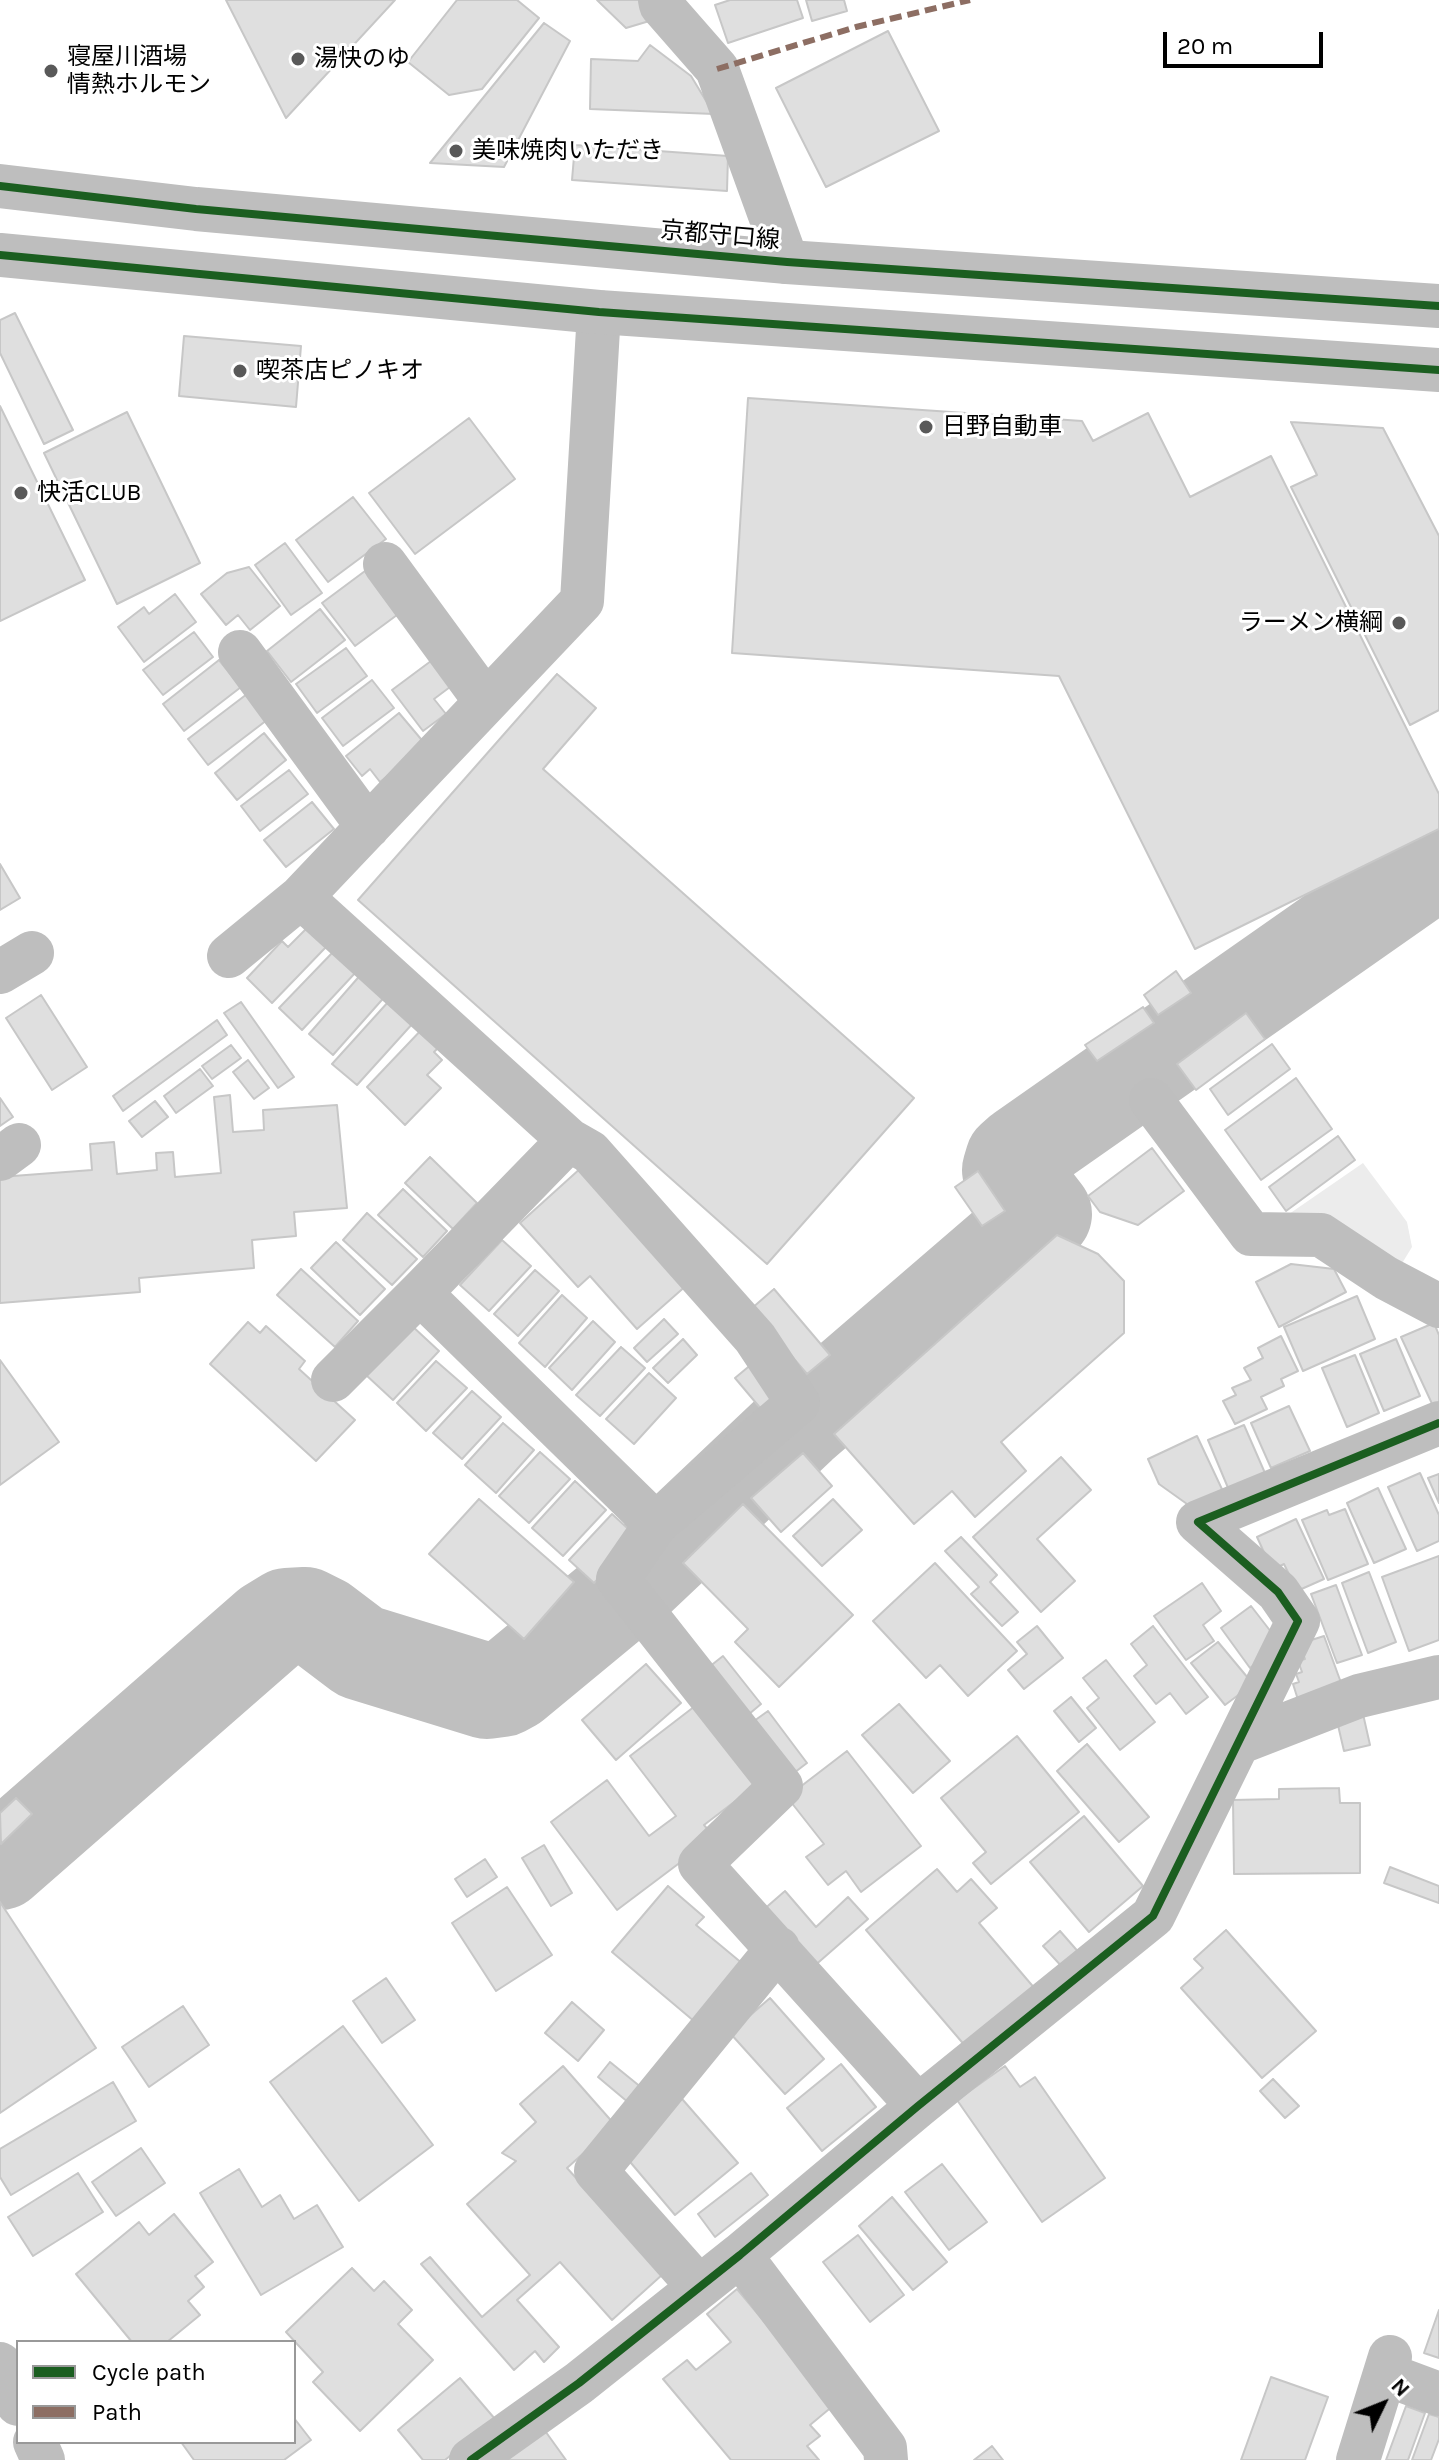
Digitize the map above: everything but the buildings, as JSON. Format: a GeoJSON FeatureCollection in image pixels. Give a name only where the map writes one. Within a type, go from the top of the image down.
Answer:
{"type":"FeatureCollection","features":[{"type":"Feature","properties":{"kind":"street"},"geometry":{"type":"LineString","coordinates":[[660,0],[661,5],[717,69],[787,262]]}},
{"type":"Feature","properties":{"kind":"street","name":"京都守口線"},"geometry":{"type":"LineString","coordinates":[[0,186],[196,209],[787,262],[1439,306]]}},
{"type":"Feature","properties":{"kind":"street"},"geometry":{"type":"LineString","coordinates":[[0,255],[599,312],[1439,370]]}},
{"type":"Feature","properties":{"kind":"street"},"geometry":{"type":"LineString","coordinates":[[229,956],[301,897],[582,601],[599,312]]}},
{"type":"Feature","properties":{"kind":"street"},"geometry":{"type":"LineString","coordinates":[[385,564],[486,702]]}},
{"type":"Feature","properties":{"kind":"street"},"geometry":{"type":"LineString","coordinates":[[240,652],[368,827]]}},
{"type":"Feature","properties":{"kind":"street"},"geometry":{"type":"LineString","coordinates":[[301,897],[569,1140],[590,1152],[755,1338],[798,1403],[656,1524],[628,1591],[781,1786],[700,1864],[918,2106]]}},
{"type":"Feature","properties":{"kind":"street"},"geometry":{"type":"LineString","coordinates":[[1151,1100],[1251,1234],[1321,1235],[1386,1278],[1439,1306]]}},
{"type":"Feature","properties":{"kind":"street"},"geometry":{"type":"LineString","coordinates":[[333,1380],[569,1140]]}},
{"type":"Feature","properties":{"kind":"street"},"geometry":{"type":"LineString","coordinates":[[420,1293],[656,1524]]}},
{"type":"Feature","properties":{"kind":"street"},"geometry":{"type":"LineString","coordinates":[[471,2460],[579,2383],[740,2255],[1153,1916],[1298,1621],[1278,1592],[1198,1522],[1439,1423]]}},
{"type":"Feature","properties":{"kind":"street"},"geometry":{"type":"LineString","coordinates":[[1238,1743],[1359,1696],[1439,1677]]}},
{"type":"Feature","properties":{"kind":"street"},"geometry":{"type":"LineString","coordinates":[[699,2287],[596,2171],[778,1948]]}},
{"type":"Feature","properties":{"kind":"street"},"geometry":{"type":"LineString","coordinates":[[740,2255],[885,2448],[886,2460]]}},
{"type":"Feature","properties":{"kind":"street"},"geometry":{"type":"LineString","coordinates":[[0,2364],[16,2400]]}},
{"type":"Feature","properties":{"kind":"street"},"geometry":{"type":"LineString","coordinates":[[1358,2460],[1388,2366],[1439,2394]]}},
{"type":"Feature","properties":{"kind":"shaded area"},"geometry":{"type":"Polygon","coordinates":[[[1363,1163],[1407,1222],[1412,1247],[1401,1265],[1276,1223],[1363,1163]]]}},
{"type":"Feature","properties":{"kind":"waterway"},"geometry":{"type":"LineString","coordinates":[[0,1862],[269,1627],[287,1616],[305,1615],[323,1624],[360,1652],[487,1691],[502,1689],[513,1683],[617,1597],[799,1425],[1044,1214],[1010,1170],[1013,1160],[1022,1152],[1439,860]]}},
{"type":"Feature","properties":{"kind":"marked path"},"geometry":{"type":"LineString","coordinates":[[717,69],[856,27],[970,0]]}},
{"type":"Feature","properties":{"kind":"cycle path"},"geometry":{"type":"LineString","coordinates":[[0,186],[196,209],[787,262],[1439,306]]}},
{"type":"Feature","properties":{"kind":"cycle path"},"geometry":{"type":"LineString","coordinates":[[0,255],[599,312],[1439,370]]}},
{"type":"Feature","properties":{"kind":"cycle path"},"geometry":{"type":"LineString","coordinates":[[471,2460],[579,2383],[740,2255],[1153,1916],[1298,1621],[1278,1592],[1198,1522],[1439,1423]]}},
{"type":"Feature","properties":{"kind":"place","name":"湯快のゆ"},"geometry":{"type":"Point","coordinates":[298,59]}},
{"type":"Feature","properties":{"kind":"place","name":"寝屋川酒場 情熱ホルモン"},"geometry":{"type":"Point","coordinates":[51,71]}},
{"type":"Feature","properties":{"kind":"place","name":"美味焼肉いただき"},"geometry":{"type":"Point","coordinates":[456,151]}},
{"type":"Feature","properties":{"kind":"place","name":"喫茶店ピノキオ"},"geometry":{"type":"Point","coordinates":[240,371]}},
{"type":"Feature","properties":{"kind":"place","name":"日野自動車"},"geometry":{"type":"Point","coordinates":[926,427]}},
{"type":"Feature","properties":{"kind":"place","name":"快活CLUB"},"geometry":{"type":"Point","coordinates":[21,493]}},
{"type":"Feature","properties":{"kind":"place","name":"ラーメン横綱"},"geometry":{"type":"Point","coordinates":[1399,623]}}]}
